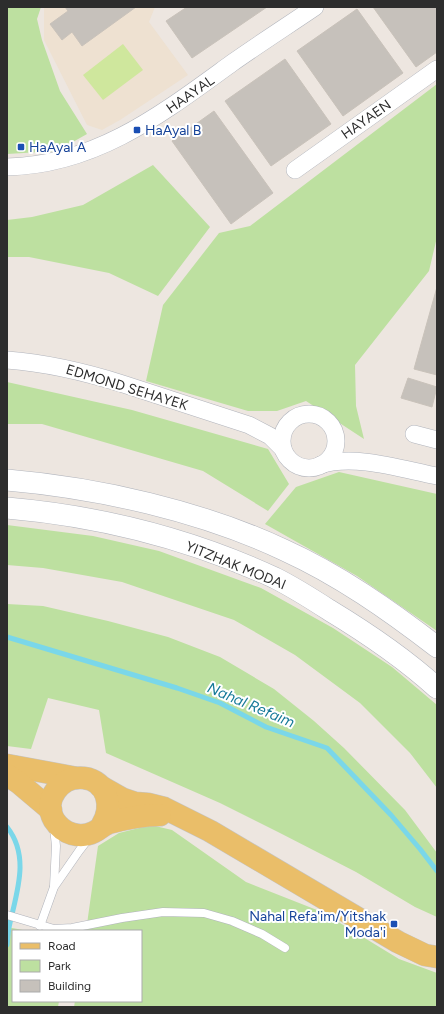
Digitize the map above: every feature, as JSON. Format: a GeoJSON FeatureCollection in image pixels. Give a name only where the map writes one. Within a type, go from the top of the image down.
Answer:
{"type":"FeatureCollection","features":[{"type":"Feature","properties":{"kind":"main road"},"geometry":{"type":"LineString","coordinates":[[7,765],[77,778]]}},
{"type":"Feature","properties":{"kind":"main road"},"geometry":{"type":"LineString","coordinates":[[7,775],[19,783],[52,814],[59,827],[76,835],[86,835],[99,828],[142,815],[162,815],[188,821]]}},
{"type":"Feature","properties":{"kind":"main road"},"geometry":{"type":"LineString","coordinates":[[52,814],[51,800],[55,791],[69,779],[86,778],[122,799],[164,808],[210,831],[398,942],[425,954],[437,957]]}},
{"type":"Feature","properties":{"kind":"main road"},"geometry":{"type":"LineString","coordinates":[[99,828],[106,818],[108,810],[107,797],[100,786]]}},
{"type":"Feature","properties":{"kind":"street","name":"HAAYAL"},"geometry":{"type":"LineString","coordinates":[[7,167],[23,166],[78,154],[100,147],[118,138],[141,126],[183,100],[248,52],[315,7]]}},
{"type":"Feature","properties":{"kind":"street","name":"HAYAEN"},"geometry":{"type":"LineString","coordinates":[[295,170],[437,69]]}},
{"type":"Feature","properties":{"kind":"street","name":"EDMOND SEHAYEK"},"geometry":{"type":"LineString","coordinates":[[7,360],[60,367],[95,375],[245,424],[270,436],[283,449]]}},
{"type":"Feature","properties":{"kind":"street"},"geometry":{"type":"LineString","coordinates":[[360,461],[344,449],[328,423],[317,416],[305,415],[293,419],[287,425],[283,433],[283,449],[287,456],[296,465],[308,468],[338,461],[360,461],[437,476]]}},
{"type":"Feature","properties":{"kind":"street","name":"EDMOND SEHAYEK"},"geometry":{"type":"LineString","coordinates":[[245,424],[279,424],[293,419]]}},
{"type":"Feature","properties":{"kind":"street"},"geometry":{"type":"LineString","coordinates":[[320,465],[327,461],[334,450],[334,434]]}},
{"type":"Feature","properties":{"kind":"street"},"geometry":{"type":"LineString","coordinates":[[414,434],[437,440]]}},
{"type":"Feature","properties":{"kind":"street"},"geometry":{"type":"LineString","coordinates":[[7,480],[101,493],[173,510],[227,527],[284,550],[327,572],[376,602],[437,647]]}},
{"type":"Feature","properties":{"kind":"street","name":"YITZHAK MODAI"},"geometry":{"type":"LineString","coordinates":[[7,508],[95,521],[166,537],[254,569],[282,582],[356,626],[390,650],[437,688]]}},
{"type":"Feature","properties":{"kind":"lane"},"geometry":{"type":"LineString","coordinates":[[52,814],[56,846],[54,887]]}},
{"type":"Feature","properties":{"kind":"lane"},"geometry":{"type":"LineString","coordinates":[[40,926],[54,887],[79,851],[99,828]]}},
{"type":"Feature","properties":{"kind":"lane"},"geometry":{"type":"LineString","coordinates":[[7,915],[54,929],[72,928],[163,912],[204,913],[232,921],[262,934],[285,948]]}},
{"type":"Feature","properties":{"kind":"shaded area"},"geometry":{"type":"Polygon","coordinates":[[[44,7],[155,7],[149,22],[188,75],[120,120],[102,130],[87,125],[44,40],[44,7]]]}},
{"type":"Feature","properties":{"kind":"green space"},"geometry":{"type":"Polygon","coordinates":[[[7,7],[41,7],[37,19],[42,40],[60,91],[87,134],[57,151],[7,154],[7,7]]]}},
{"type":"Feature","properties":{"kind":"green space"},"geometry":{"type":"Polygon","coordinates":[[[123,44],[143,70],[103,100],[83,75],[123,44]]]}},
{"type":"Feature","properties":{"kind":"green space"},"geometry":{"type":"Polygon","coordinates":[[[437,84],[437,237],[429,271],[355,365],[356,406],[364,439],[306,401],[277,411],[248,411],[146,381],[163,305],[219,233],[250,226],[437,84]]]}},
{"type":"Feature","properties":{"kind":"green space"},"geometry":{"type":"Polygon","coordinates":[[[153,165],[210,227],[158,296],[109,273],[29,257],[7,257],[7,220],[32,217],[83,205],[153,165]]]}},
{"type":"Feature","properties":{"kind":"green space"},"geometry":{"type":"Polygon","coordinates":[[[7,382],[132,410],[268,449],[289,484],[268,511],[203,471],[42,424],[7,424],[7,382]]]}},
{"type":"Feature","properties":{"kind":"green space"},"geometry":{"type":"Polygon","coordinates":[[[339,472],[437,494],[437,631],[357,576],[265,524],[296,487],[339,472]]]}},
{"type":"Feature","properties":{"kind":"green space"},"geometry":{"type":"Polygon","coordinates":[[[7,525],[93,536],[159,551],[261,588],[333,628],[392,667],[437,705],[437,788],[410,753],[360,703],[295,655],[234,620],[122,582],[43,568],[7,565],[7,525]]]}},
{"type":"Feature","properties":{"kind":"green space"},"geometry":{"type":"Polygon","coordinates":[[[7,604],[43,606],[168,637],[220,657],[274,689],[314,721],[344,748],[405,810],[437,853],[437,917],[415,907],[356,872],[220,803],[106,753],[99,710],[48,698],[31,749],[7,746],[7,604]]]}},
{"type":"Feature","properties":{"kind":"green space"},"geometry":{"type":"Polygon","coordinates":[[[151,825],[172,830],[246,882],[322,912],[399,959],[437,973],[437,1007],[74,1007],[75,1002],[142,1002],[142,930],[86,930],[98,846],[119,833],[151,825]]]}},
{"type":"Feature","properties":{"kind":"green space"},"geometry":{"type":"Polygon","coordinates":[[[7,927],[23,930],[12,930],[12,1002],[59,1002],[58,1007],[7,1007],[7,927]]]}},
{"type":"Feature","properties":{"kind":"building"},"geometry":{"type":"Polygon","coordinates":[[[65,7],[136,7],[82,46],[72,32],[62,40],[50,24],[68,11],[65,7]]]}},
{"type":"Feature","properties":{"kind":"building"},"geometry":{"type":"Polygon","coordinates":[[[187,7],[267,7],[192,58],[166,21],[187,7]]]}},
{"type":"Feature","properties":{"kind":"building"},"geometry":{"type":"Polygon","coordinates":[[[373,7],[437,7],[437,52],[416,67],[373,7]]]}},
{"type":"Feature","properties":{"kind":"building"},"geometry":{"type":"Polygon","coordinates":[[[357,9],[403,73],[343,116],[297,51],[357,9]]]}},
{"type":"Feature","properties":{"kind":"building"},"geometry":{"type":"Polygon","coordinates":[[[285,59],[331,124],[271,166],[225,101],[285,59]]]}},
{"type":"Feature","properties":{"kind":"building"},"geometry":{"type":"Polygon","coordinates":[[[214,111],[273,193],[231,224],[172,141],[214,111]]]}},
{"type":"Feature","properties":{"kind":"building"},"geometry":{"type":"Polygon","coordinates":[[[437,287],[437,375],[414,369],[437,287]]]}},
{"type":"Feature","properties":{"kind":"building"},"geometry":{"type":"Polygon","coordinates":[[[408,378],[437,387],[432,407],[401,398],[408,378]]]}},
{"type":"Feature","properties":{"kind":"waterway","name":"Nahal Refaim"},"geometry":{"type":"LineString","coordinates":[[7,637],[177,688],[220,703],[266,727],[327,748],[391,815],[437,871]]}},
{"type":"Feature","properties":{"kind":"waterway"},"geometry":{"type":"LineString","coordinates":[[7,827],[14,838],[20,862],[20,874],[9,926],[7,945]]}},
{"type":"Feature","properties":{"kind":"place","name":"HaAyal B"},"geometry":{"type":"Point","coordinates":[137,130]}},
{"type":"Feature","properties":{"kind":"place","name":"HaAyal A"},"geometry":{"type":"Point","coordinates":[21,147]}},
{"type":"Feature","properties":{"kind":"place","name":"Nahal Refa'im/Yitshak Moda'i"},"geometry":{"type":"Point","coordinates":[394,924]}}]}
